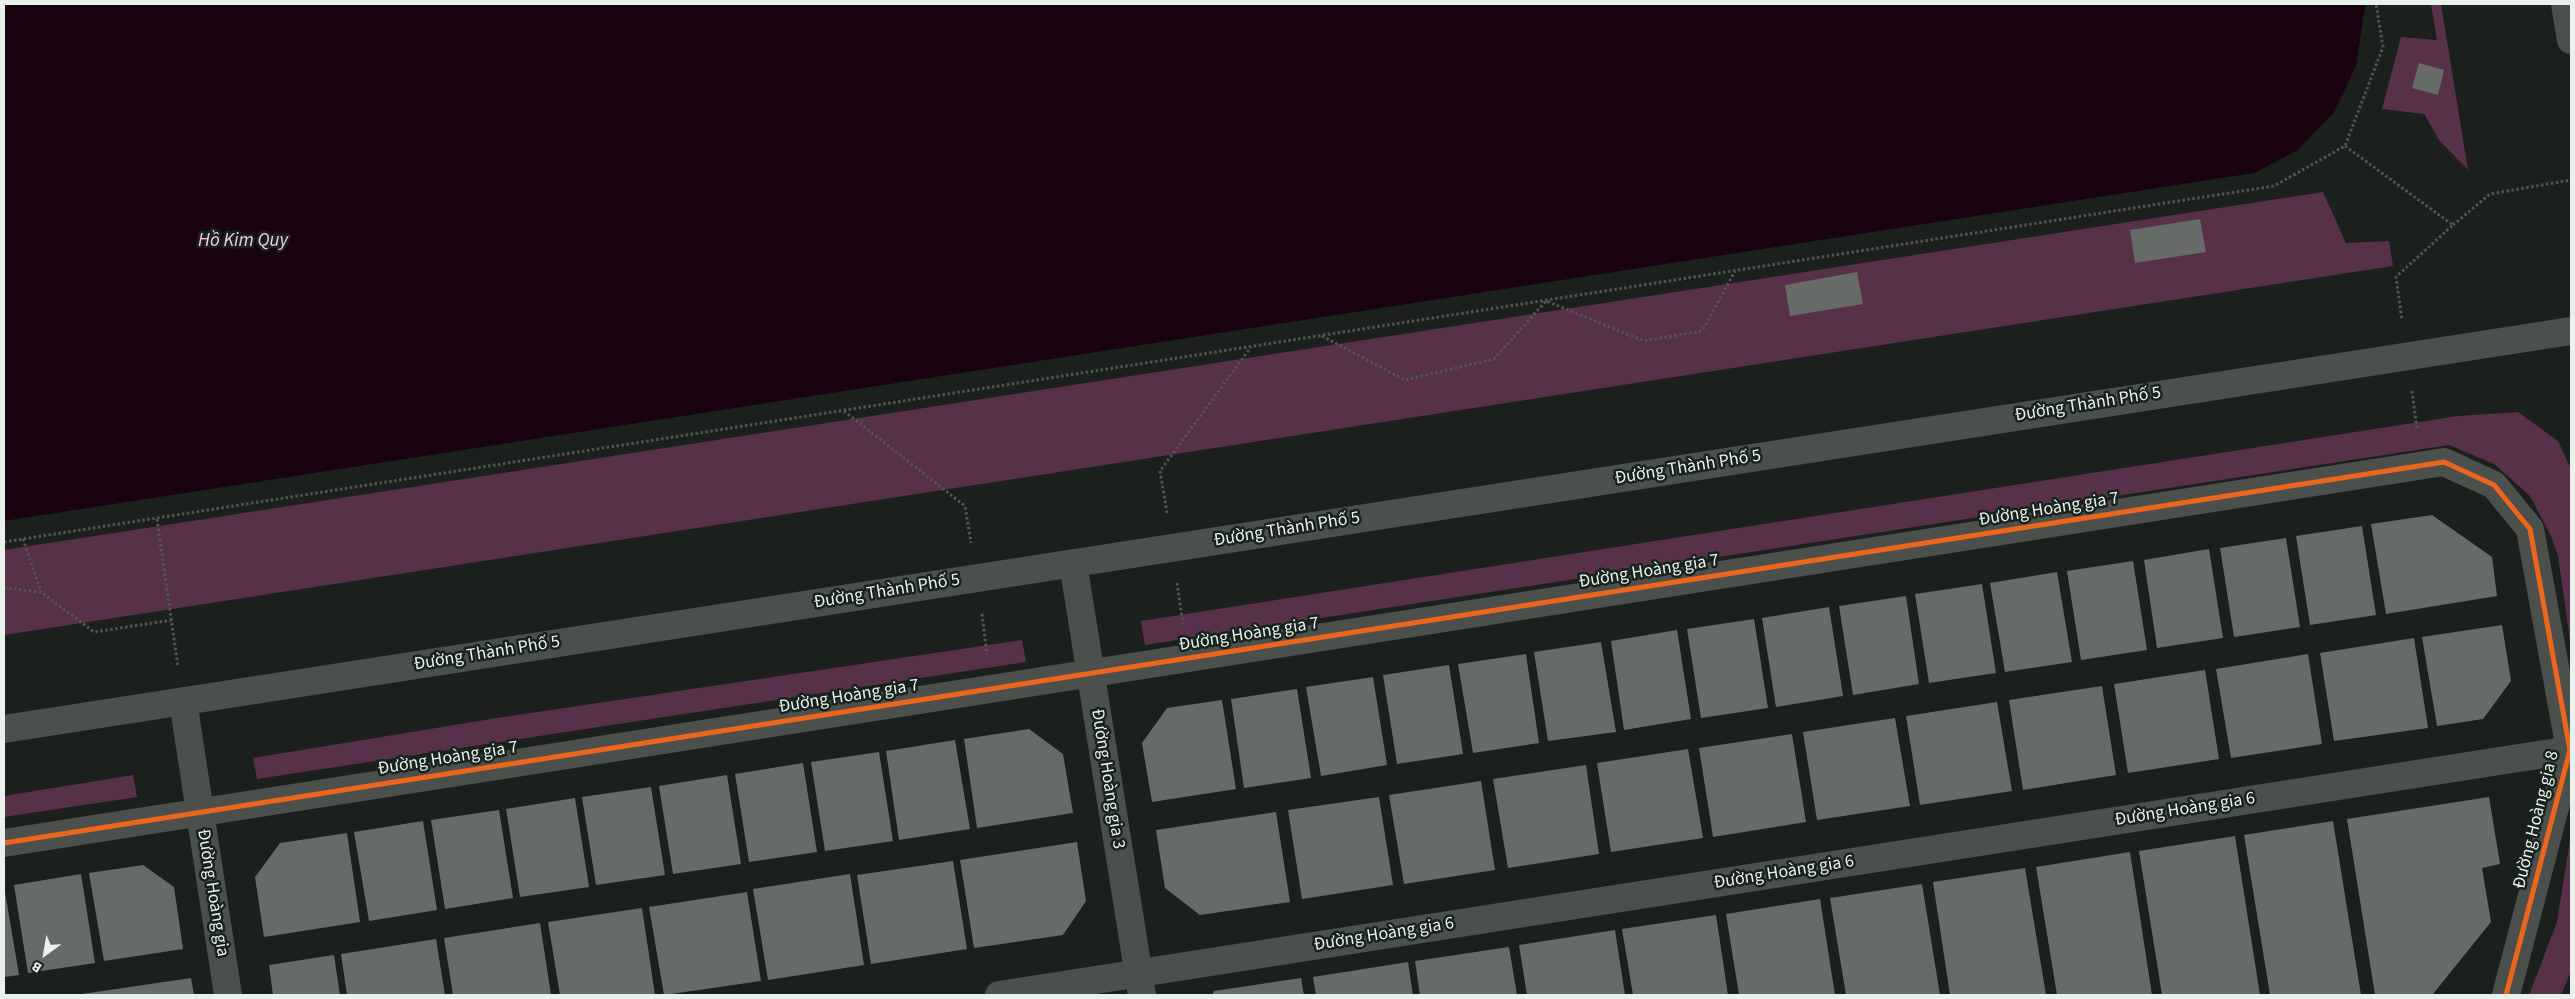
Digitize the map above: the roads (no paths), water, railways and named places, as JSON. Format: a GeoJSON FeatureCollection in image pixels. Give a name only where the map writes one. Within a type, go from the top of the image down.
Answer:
{"type":"FeatureCollection","features":[{"type":"Feature","properties":{"kind":"street"},"geometry":{"type":"LineString","coordinates":[[2566,4],[2571,40]]}},
{"type":"Feature","properties":{"kind":"street","name":"Đường Thành Phố 5"},"geometry":{"type":"LineString","coordinates":[[4,729],[2571,330]]}},
{"type":"Feature","properties":{"kind":"street","name":"Đường Hoàng gia 7"},"geometry":{"type":"LineString","coordinates":[[4,843],[2444,462],[2494,485]]}},
{"type":"Feature","properties":{"kind":"street","name":"Đường Hoàng gia 8"},"geometry":{"type":"LineString","coordinates":[[2494,485],[2530,529],[2570,750],[2506,995]]}},
{"type":"Feature","properties":{"kind":"street","name":"Đường Hoàng gia 3"},"geometry":{"type":"LineString","coordinates":[[1073,563],[1140,984]]}},
{"type":"Feature","properties":{"kind":"street","name":"Đường Hoàng gia"},"geometry":{"type":"LineString","coordinates":[[183,701],[228,995]]}},
{"type":"Feature","properties":{"kind":"street","name":"Đường Hoàng gia 6"},"geometry":{"type":"LineString","coordinates":[[999,995],[1140,984],[2570,750]]}},
{"type":"Feature","properties":{"kind":"water","name":"Hồ Kim Quy"},"geometry":{"type":"Polygon","coordinates":[[[4,4],[2364,4],[2365,7],[2356,66],[2334,112],[2298,150],[2254,173],[4,521],[4,4]]]}}]}
